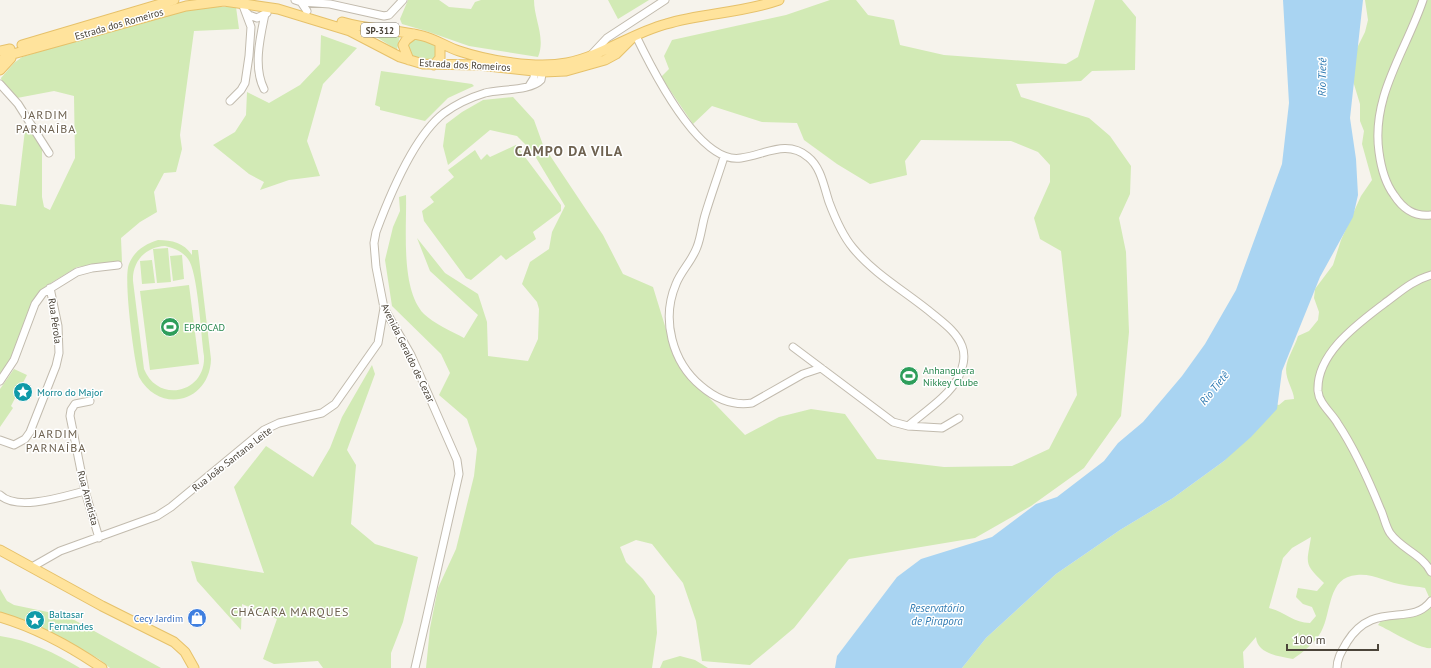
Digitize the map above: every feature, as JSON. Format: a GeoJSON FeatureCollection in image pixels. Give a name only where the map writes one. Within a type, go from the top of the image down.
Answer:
{"type":"FeatureCollection","features":[{"type":"Feature","properties":{"kind":"main road","name":"Estrada dos Romeiros"},"geometry":{"type":"LineString","coordinates":[[0,70],[14,51],[174,0]]}},
{"type":"Feature","properties":{"kind":"main road","name":"Estrada dos Romeiros"},"geometry":{"type":"LineString","coordinates":[[266,0],[363,28],[414,34],[472,55],[539,68],[566,63],[590,56],[664,24],[682,19],[764,5],[779,0]]}},
{"type":"Feature","properties":{"kind":"main road","name":"Estrada dos Romeiros"},"geometry":{"type":"LineString","coordinates":[[0,54],[186,6],[224,1],[273,8],[350,31],[415,63],[434,65],[479,65],[566,71],[605,60],[616,54],[634,37]]}},
{"type":"Feature","properties":{"kind":"main road"},"geometry":{"type":"LineString","coordinates":[[409,60],[403,45],[406,40],[414,34]]}},
{"type":"Feature","properties":{"kind":"main road"},"geometry":{"type":"LineString","coordinates":[[434,65],[440,58],[440,44]]}},
{"type":"Feature","properties":{"kind":"main road"},"geometry":{"type":"LineString","coordinates":[[0,50],[14,51]]}},
{"type":"Feature","properties":{"kind":"main road"},"geometry":{"type":"LineString","coordinates":[[0,61],[14,51]]}},
{"type":"Feature","properties":{"kind":"main road"},"geometry":{"type":"LineString","coordinates":[[0,550],[102,606],[174,642],[186,652],[194,668]]}},
{"type":"Feature","properties":{"kind":"main road"},"geometry":{"type":"LineString","coordinates":[[0,617],[15,622],[70,647],[102,668]]}},
{"type":"Feature","properties":{"kind":"street"},"geometry":{"type":"LineString","coordinates":[[298,1],[330,4],[384,16],[389,15],[403,0]]}},
{"type":"Feature","properties":{"kind":"street"},"geometry":{"type":"LineString","coordinates":[[580,68],[607,38],[665,0]]}},
{"type":"Feature","properties":{"kind":"street"},"geometry":{"type":"LineString","coordinates":[[1423,0],[1390,74],[1380,108],[1376,135],[1380,163],[1390,190],[1399,203],[1416,214],[1431,215]]}},
{"type":"Feature","properties":{"kind":"street"},"geometry":{"type":"LineString","coordinates":[[298,1],[307,11]]}},
{"type":"Feature","properties":{"kind":"street"},"geometry":{"type":"LineString","coordinates":[[230,101],[238,94],[245,83],[251,27],[242,3]]}},
{"type":"Feature","properties":{"kind":"street"},"geometry":{"type":"LineString","coordinates":[[246,12],[257,18],[273,8]]}},
{"type":"Feature","properties":{"kind":"street"},"geometry":{"type":"LineString","coordinates":[[264,89],[259,81],[258,67],[260,39],[265,14]]}},
{"type":"Feature","properties":{"kind":"street"},"geometry":{"type":"LineString","coordinates":[[634,37],[661,86],[683,118],[709,146],[724,156],[741,158],[777,148],[786,148],[802,153],[809,158],[819,172],[842,232],[854,249],[870,264],[945,324],[959,339],[963,347],[964,357],[958,379],[950,389],[908,426]]}},
{"type":"Feature","properties":{"kind":"street","name":"Avenida Geraldo de Cezar"},"geometry":{"type":"LineString","coordinates":[[415,668],[459,474],[457,460],[411,355],[384,308],[376,267],[374,244],[376,232],[402,173],[420,140],[444,113],[472,98],[486,93],[535,85],[541,80],[539,68]]}},
{"type":"Feature","properties":{"kind":"street"},"geometry":{"type":"LineString","coordinates":[[0,84],[21,108],[49,153]]}},
{"type":"Feature","properties":{"kind":"street"},"geometry":{"type":"LineString","coordinates":[[724,156],[697,245],[675,284],[671,298],[669,313],[670,330],[681,364],[693,379],[709,392],[730,402],[743,404],[752,403],[803,374],[821,368]]}},
{"type":"Feature","properties":{"kind":"street","name":"Rua Pérola"},"geometry":{"type":"LineString","coordinates":[[0,380],[18,352],[35,304],[50,288],[84,269],[118,265]]}},
{"type":"Feature","properties":{"kind":"street"},"geometry":{"type":"LineString","coordinates":[[1431,275],[1422,277],[1407,286],[1349,331],[1331,353],[1322,368],[1318,381],[1318,393],[1323,404],[1338,424],[1369,485],[1389,532],[1397,542],[1421,558],[1431,572]]}},
{"type":"Feature","properties":{"kind":"street","name":"Rua Pérola"},"geometry":{"type":"LineString","coordinates":[[0,440],[8,445],[14,445],[25,439],[30,432],[56,366],[60,343],[50,288]]}},
{"type":"Feature","properties":{"kind":"street","name":"Rua João Santana Leite"},"geometry":{"type":"LineString","coordinates":[[32,567],[60,551],[150,519],[171,507],[271,426],[329,410],[341,398],[378,343],[384,308]]}},
{"type":"Feature","properties":{"kind":"street"},"geometry":{"type":"LineString","coordinates":[[793,346],[887,418],[908,426],[942,428],[959,418]]}},
{"type":"Feature","properties":{"kind":"street","name":"Rua Ametista"},"geometry":{"type":"LineString","coordinates":[[90,401],[75,404],[71,410],[70,416],[85,491],[99,538]]}},
{"type":"Feature","properties":{"kind":"street"},"geometry":{"type":"LineString","coordinates":[[0,495],[15,502],[47,501],[85,491]]}},
{"type":"Feature","properties":{"kind":"street"},"geometry":{"type":"LineString","coordinates":[[1337,668],[1339,656],[1349,639],[1368,621],[1379,616],[1417,612],[1423,610],[1431,601]]}},
{"type":"Feature","properties":{"kind":"green space"},"geometry":{"type":"Polygon","coordinates":[[[408,0],[439,0],[449,7],[471,9],[475,2],[481,0],[534,0],[541,43],[538,57],[469,46],[402,24],[400,19],[408,0]]]}},
{"type":"Feature","properties":{"kind":"green space"},"geometry":{"type":"Polygon","coordinates":[[[608,0],[649,0],[618,19],[608,0]]]}},
{"type":"Feature","properties":{"kind":"green space"},"geometry":{"type":"Polygon","coordinates":[[[830,0],[856,0],[868,15],[894,20],[900,45],[944,55],[1066,64],[1078,57],[1095,0],[1122,0],[1136,17],[1135,70],[1092,71],[1081,81],[1016,84],[1021,97],[1089,118],[1110,136],[1131,166],[1130,194],[1119,218],[1126,252],[1129,332],[1121,416],[1084,468],[1031,506],[975,538],[849,559],[794,628],[750,665],[702,661],[696,621],[683,583],[652,544],[636,540],[620,547],[626,562],[643,579],[655,596],[657,633],[652,668],[426,668],[430,628],[438,588],[456,549],[474,476],[477,449],[467,419],[439,395],[450,373],[441,354],[392,306],[385,260],[393,227],[400,211],[399,197],[406,195],[406,258],[411,290],[416,303],[424,314],[438,324],[464,338],[478,315],[430,271],[417,238],[445,273],[478,294],[487,322],[488,356],[528,361],[538,339],[539,309],[537,302],[522,284],[530,262],[549,249],[552,232],[565,206],[532,151],[517,136],[490,130],[448,165],[443,146],[446,124],[462,112],[483,100],[513,97],[534,120],[543,145],[603,235],[623,274],[653,287],[673,352],[688,376],[745,435],[779,417],[811,409],[845,414],[877,459],[944,467],[1012,466],[1049,449],[1077,395],[1061,251],[1040,239],[1034,218],[1050,182],[1050,165],[1038,152],[1011,141],[921,140],[905,161],[907,175],[870,184],[837,164],[804,140],[797,123],[762,122],[712,106],[693,124],[661,77],[669,69],[664,56],[672,40],[786,15],[830,0]]]}},
{"type":"Feature","properties":{"kind":"green space"},"geometry":{"type":"Polygon","coordinates":[[[1365,0],[1431,0],[1431,648],[1426,648],[1413,643],[1378,625],[1381,621],[1426,606],[1429,597],[1425,588],[1398,584],[1369,575],[1357,575],[1347,577],[1340,582],[1335,589],[1321,632],[1312,644],[1293,659],[1264,651],[1257,643],[1256,637],[1243,652],[1244,668],[962,668],[986,638],[1056,574],[1120,530],[1173,498],[1224,461],[1275,404],[1279,405],[1285,400],[1294,399],[1286,373],[1288,360],[1298,336],[1309,331],[1318,320],[1319,312],[1314,298],[1315,289],[1333,265],[1341,240],[1361,196],[1372,180],[1362,144],[1364,131],[1360,121],[1360,104],[1353,81],[1357,48],[1365,32],[1368,20],[1365,0]],[[1311,537],[1292,548],[1283,558],[1269,608],[1304,623],[1310,623],[1316,616],[1312,607],[1303,604],[1296,597],[1298,588],[1317,591],[1324,583],[1308,563],[1311,537]]]}},
{"type":"Feature","properties":{"kind":"green space"},"geometry":{"type":"Polygon","coordinates":[[[211,7],[236,7],[239,29],[194,31],[180,135],[182,149],[176,172],[164,173],[154,192],[157,212],[140,222],[121,238],[122,262],[77,267],[46,286],[35,299],[18,350],[0,376],[0,204],[16,206],[25,130],[31,129],[42,145],[42,197],[44,207],[50,210],[75,158],[74,96],[54,91],[17,98],[2,83],[1,78],[14,63],[22,57],[139,21],[211,7]]]}},
{"type":"Feature","properties":{"kind":"green space"},"geometry":{"type":"Polygon","coordinates":[[[367,31],[400,35],[397,50],[367,31]]]}},
{"type":"Feature","properties":{"kind":"green space"},"geometry":{"type":"Polygon","coordinates":[[[321,35],[357,48],[323,84],[307,141],[320,176],[289,180],[260,190],[264,182],[249,174],[213,145],[235,132],[246,115],[247,92],[269,103],[300,85],[320,64],[321,35]]]}},
{"type":"Feature","properties":{"kind":"green space"},"geometry":{"type":"Polygon","coordinates":[[[415,37],[425,39],[437,46],[436,57],[433,59],[422,59],[408,54],[406,42],[415,37]]]}},
{"type":"Feature","properties":{"kind":"green space"},"geometry":{"type":"Polygon","coordinates":[[[381,71],[472,84],[474,86],[448,98],[425,121],[380,110],[380,107],[375,105],[381,71]]]}},
{"type":"Feature","properties":{"kind":"green space"},"geometry":{"type":"Polygon","coordinates":[[[516,145],[561,205],[561,211],[533,232],[536,239],[506,260],[501,255],[471,280],[466,278],[424,221],[422,211],[434,202],[430,197],[454,177],[448,170],[475,150],[481,160],[487,154],[490,157],[516,145]]]}},
{"type":"Feature","properties":{"kind":"green space"},"geometry":{"type":"Polygon","coordinates":[[[163,240],[177,243],[189,251],[192,255],[192,250],[198,250],[211,359],[208,374],[202,385],[193,394],[182,398],[171,399],[159,396],[148,389],[139,377],[137,368],[128,302],[127,285],[129,264],[131,259],[140,249],[153,242],[163,240]],[[165,246],[151,249],[141,257],[137,262],[133,274],[133,281],[144,369],[151,380],[160,387],[170,390],[180,390],[190,386],[197,379],[203,369],[204,356],[199,305],[194,277],[188,259],[178,250],[165,246]]]}},
{"type":"Feature","properties":{"kind":"green space"},"geometry":{"type":"Polygon","coordinates":[[[168,248],[171,282],[157,283],[153,249],[168,248]]]}},
{"type":"Feature","properties":{"kind":"green space"},"geometry":{"type":"Polygon","coordinates":[[[182,255],[184,279],[173,281],[170,256],[182,255]]]}},
{"type":"Feature","properties":{"kind":"green space"},"geometry":{"type":"Polygon","coordinates":[[[152,260],[155,283],[142,284],[140,261],[152,260]]]}},
{"type":"Feature","properties":{"kind":"green space","name":"EPROCAD"},"geometry":{"type":"Polygon","coordinates":[[[189,285],[199,364],[150,370],[140,291],[189,285]]]}},
{"type":"Feature","properties":{"kind":"green space"},"geometry":{"type":"Polygon","coordinates":[[[372,365],[375,374],[347,450],[356,465],[351,524],[375,544],[418,557],[403,622],[391,653],[391,668],[323,668],[318,661],[274,664],[263,659],[277,619],[242,604],[241,630],[197,581],[191,561],[264,573],[234,487],[266,446],[313,477],[330,448],[342,417],[372,365]]]}},
{"type":"Feature","properties":{"kind":"green space"},"geometry":{"type":"Polygon","coordinates":[[[14,369],[27,375],[11,406],[13,408],[0,427],[0,389],[14,369]]]}},
{"type":"Feature","properties":{"kind":"green space"},"geometry":{"type":"Polygon","coordinates":[[[0,589],[7,601],[14,605],[67,616],[161,668],[110,668],[99,659],[67,641],[0,612],[0,589]]]}},
{"type":"Feature","properties":{"kind":"green space"},"geometry":{"type":"Polygon","coordinates":[[[0,636],[42,648],[80,668],[0,668],[0,636]]]}},
{"type":"Feature","properties":{"kind":"green space"},"geometry":{"type":"Polygon","coordinates":[[[680,656],[695,660],[708,668],[660,668],[663,661],[680,656]]]}},
{"type":"Feature","properties":{"kind":"water","name":"Reservatório de Pirapora"},"geometry":{"type":"Polygon","coordinates":[[[1283,0],[1363,0],[1350,118],[1356,159],[1358,195],[1353,217],[1320,277],[1282,371],[1277,409],[1251,437],[1224,461],[1173,498],[1120,530],[1056,574],[986,638],[962,668],[835,668],[837,656],[897,577],[921,559],[992,537],[1036,504],[1057,497],[1104,461],[1118,443],[1143,422],[1182,376],[1205,344],[1236,290],[1282,164],[1289,103],[1283,0]]]}},
{"type":"Feature","properties":{"kind":"place","name":"EPROCAD"},"geometry":{"type":"Point","coordinates":[170,327]}},
{"type":"Feature","properties":{"kind":"place","name":"Anhanguera Nikkey Clube"},"geometry":{"type":"Point","coordinates":[909,376]}},
{"type":"Feature","properties":{"kind":"place","name":"Morro do Major"},"geometry":{"type":"Point","coordinates":[23,392]}},
{"type":"Feature","properties":{"kind":"place","name":"Cecy Jardim"},"geometry":{"type":"Point","coordinates":[197,618]}},
{"type":"Feature","properties":{"kind":"place","name":"Baltasar Fernandes"},"geometry":{"type":"Point","coordinates":[35,620]}},
{"type":"Feature","properties":{"kind":"district","name":"JARDIM PARNAÍBA"},"geometry":{"type":"Point","coordinates":[46,121]}},
{"type":"Feature","properties":{"kind":"district","name":"CAMPO DA VILA"},"geometry":{"type":"Point","coordinates":[569,151]}},
{"type":"Feature","properties":{"kind":"district","name":"JARDIM PARNAÍBA"},"geometry":{"type":"Point","coordinates":[56,440]}},
{"type":"Feature","properties":{"kind":"district","name":"CHÁCARA MARQUES"},"geometry":{"type":"Point","coordinates":[290,611]}},
{"type":"Feature","properties":{"kind":"water label","name":"Rio Tietê"},"geometry":{"type":"Point","coordinates":[1322,77]}},
{"type":"Feature","properties":{"kind":"water label","name":"Rio Tietê"},"geometry":{"type":"Point","coordinates":[1214,388]}}]}
